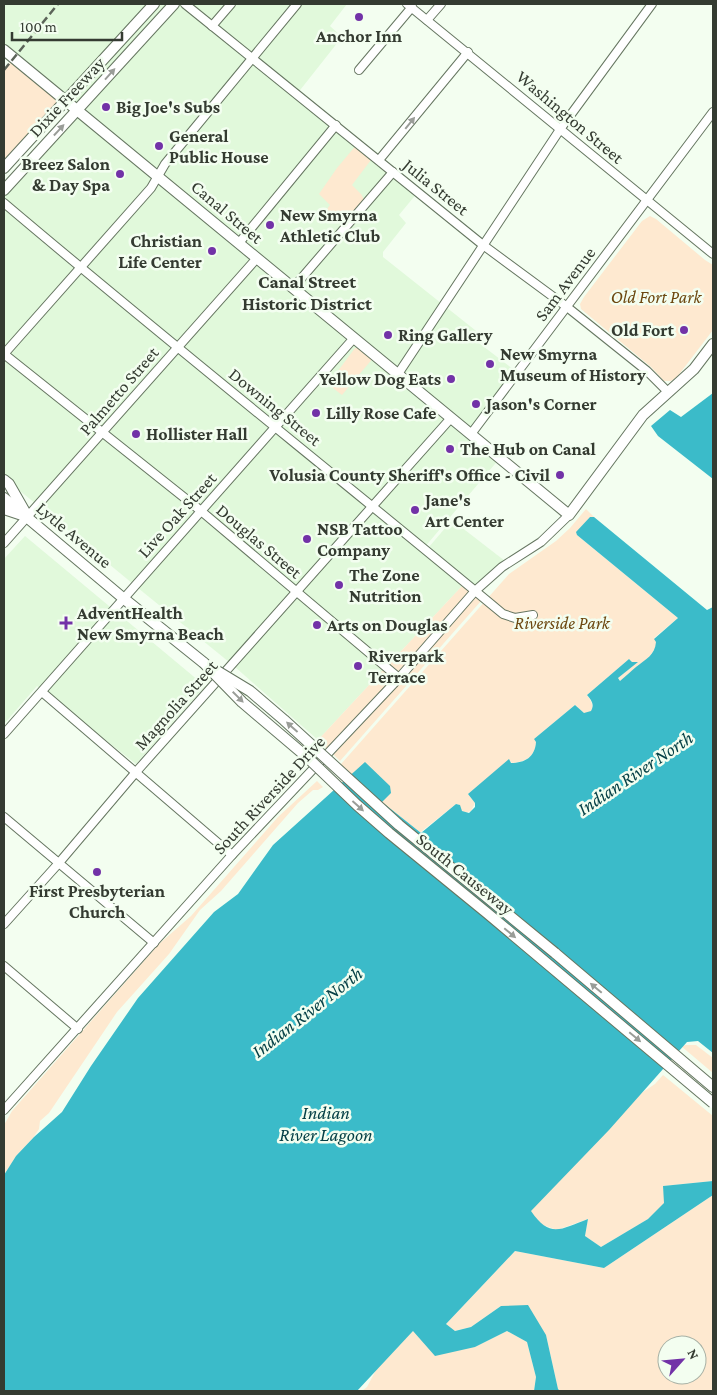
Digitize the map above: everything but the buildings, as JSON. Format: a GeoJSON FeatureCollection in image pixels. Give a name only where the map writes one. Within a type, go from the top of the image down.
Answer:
{"type":"FeatureCollection","features":[{"type":"Feature","properties":{"kind":"main road","name":"Dixie Freeway"},"geometry":{"type":"LineString","coordinates":[[4,168],[154,4]]}},
{"type":"Feature","properties":{"kind":"main road"},"geometry":{"type":"LineString","coordinates":[[156,24],[165,4]]}},
{"type":"Feature","properties":{"kind":"main road","name":"Dixie Freeway"},"geometry":{"type":"LineString","coordinates":[[4,190],[174,4]]}},
{"type":"Feature","properties":{"kind":"main road","name":"Canal Street"},"geometry":{"type":"LineString","coordinates":[[4,50],[569,514]]}},
{"type":"Feature","properties":{"kind":"main road"},"geometry":{"type":"LineString","coordinates":[[569,514],[639,420],[694,369],[713,344]]}},
{"type":"Feature","properties":{"kind":"main road"},"geometry":{"type":"LineString","coordinates":[[4,480],[9,484],[28,517]]}},
{"type":"Feature","properties":{"kind":"main road","name":"Lytle Avenue"},"geometry":{"type":"LineString","coordinates":[[4,498],[123,598]]}},
{"type":"Feature","properties":{"kind":"main road"},"geometry":{"type":"LineString","coordinates":[[4,509],[28,517]]}},
{"type":"Feature","properties":{"kind":"main road","name":"South Causeway"},"geometry":{"type":"LineString","coordinates":[[123,598],[204,662],[250,691],[278,714],[399,825],[713,1087]]}},
{"type":"Feature","properties":{"kind":"main road","name":"South Causeway"},"geometry":{"type":"LineString","coordinates":[[204,662],[242,702],[308,758],[383,828],[713,1103]]}},
{"type":"Feature","properties":{"kind":"street","name":"Julia Street"},"geometry":{"type":"LineString","coordinates":[[185,4],[483,245],[567,306],[647,371],[668,392]]}},
{"type":"Feature","properties":{"kind":"street"},"geometry":{"type":"LineString","coordinates":[[212,26],[231,4]]}},
{"type":"Feature","properties":{"kind":"street"},"geometry":{"type":"LineString","coordinates":[[4,354],[151,188],[169,159],[297,4]]}},
{"type":"Feature","properties":{"kind":"street"},"geometry":{"type":"LineString","coordinates":[[427,20],[441,4]]}},
{"type":"Feature","properties":{"kind":"street"},"geometry":{"type":"LineString","coordinates":[[398,374],[561,128],[652,4]]}},
{"type":"Feature","properties":{"kind":"street"},"geometry":{"type":"LineString","coordinates":[[359,70],[409,5]]}},
{"type":"Feature","properties":{"kind":"street","name":"Washington Street"},"geometry":{"type":"LineString","coordinates":[[409,5],[713,254]]}},
{"type":"Feature","properties":{"kind":"street"},"geometry":{"type":"LineString","coordinates":[[379,160],[468,52]]}},
{"type":"Feature","properties":{"kind":"street","name":"Sam Avenue"},"geometry":{"type":"LineString","coordinates":[[472,434],[713,112]]}},
{"type":"Feature","properties":{"kind":"street"},"geometry":{"type":"LineString","coordinates":[[239,243],[336,125]]}},
{"type":"Feature","properties":{"kind":"street"},"geometry":{"type":"LineString","coordinates":[[294,288],[393,172]]}},
{"type":"Feature","properties":{"kind":"street","name":"Downing Street"},"geometry":{"type":"LineString","coordinates":[[4,203],[503,614],[515,618],[533,615]]}},
{"type":"Feature","properties":{"kind":"street","name":"Palmetto Street"},"geometry":{"type":"LineString","coordinates":[[4,543],[257,258]]}},
{"type":"Feature","properties":{"kind":"street","name":"Live Oak Street"},"geometry":{"type":"LineString","coordinates":[[4,734],[354,338]]}},
{"type":"Feature","properties":{"kind":"street","name":"Douglas Street"},"geometry":{"type":"LineString","coordinates":[[4,354],[201,512],[399,678]]}},
{"type":"Feature","properties":{"kind":"street","name":"Magnolia Street"},"geometry":{"type":"LineString","coordinates":[[4,924],[136,772],[451,418]]}},
{"type":"Feature","properties":{"kind":"street","name":"South Riverside Drive"},"geometry":{"type":"LineString","coordinates":[[4,1110],[232,855],[399,678],[476,591],[502,567],[541,542],[569,514]]}},
{"type":"Feature","properties":{"kind":"street"},"geometry":{"type":"LineString","coordinates":[[42,692],[232,855]]}},
{"type":"Feature","properties":{"kind":"street"},"geometry":{"type":"LineString","coordinates":[[4,817],[154,943]]}},
{"type":"Feature","properties":{"kind":"street"},"geometry":{"type":"LineString","coordinates":[[4,966],[78,1029]]}},
{"type":"Feature","properties":{"kind":"shaded area"},"geometry":{"type":"Polygon","coordinates":[[[4,4],[347,4],[330,26],[342,37],[297,94],[418,192],[399,215],[406,223],[383,252],[383,257],[480,334],[475,340],[517,372],[472,434],[500,458],[424,548],[4,203],[4,190],[77,110],[4,50],[4,4]]]}},
{"type":"Feature","properties":{"kind":"shaded area"},"geometry":{"type":"Polygon","coordinates":[[[4,209],[75,269],[4,349],[4,209]]]}},
{"type":"Feature","properties":{"kind":"shaded area"},"geometry":{"type":"Polygon","coordinates":[[[81,274],[172,348],[103,427],[10,354],[81,274]]]}},
{"type":"Feature","properties":{"kind":"shaded area"},"geometry":{"type":"Polygon","coordinates":[[[178,353],[269,428],[200,506],[109,432],[178,353]]]}},
{"type":"Feature","properties":{"kind":"shaded area"},"geometry":{"type":"Polygon","coordinates":[[[4,360],[97,433],[35,503],[15,487],[12,481],[4,475],[4,360]]]}},
{"type":"Feature","properties":{"kind":"shaded area"},"geometry":{"type":"Polygon","coordinates":[[[275,432],[367,506],[296,586],[206,511],[275,432]]]}},
{"type":"Feature","properties":{"kind":"shaded area"},"geometry":{"type":"Polygon","coordinates":[[[103,438],[195,512],[132,583],[41,508],[103,438]]]}},
{"type":"Feature","properties":{"kind":"shaded area"},"geometry":{"type":"Polygon","coordinates":[[[373,511],[462,586],[389,664],[302,591],[373,511]]]}},
{"type":"Feature","properties":{"kind":"shaded area"},"geometry":{"type":"Polygon","coordinates":[[[201,517],[291,593],[229,662],[138,588],[201,517]]]}},
{"type":"Feature","properties":{"kind":"shaded area"},"geometry":{"type":"Polygon","coordinates":[[[452,520],[505,561],[476,586],[429,547],[452,520]]]}},
{"type":"Feature","properties":{"kind":"shaded area","name":"AdventHealth New Smyrna Beach"},"geometry":{"type":"Polygon","coordinates":[[[25,536],[205,686],[136,764],[37,686],[4,724],[4,559],[25,536]]]}},
{"type":"Feature","properties":{"kind":"shaded area"},"geometry":{"type":"Polygon","coordinates":[[[296,597],[383,670],[318,740],[235,667],[296,597]]]}},
{"type":"Feature","properties":{"kind":"green space"},"geometry":{"type":"Polygon","coordinates":[[[14,58],[66,100],[4,168],[4,70],[14,58]]]}},
{"type":"Feature","properties":{"kind":"green space"},"geometry":{"type":"Polygon","coordinates":[[[358,143],[374,156],[352,185],[361,194],[366,203],[349,223],[337,214],[332,218],[327,209],[330,205],[319,194],[358,143]]]}},
{"type":"Feature","properties":{"kind":"green space","name":"Old Fort Park"},"geometry":{"type":"Polygon","coordinates":[[[650,216],[713,265],[713,330],[677,377],[671,381],[664,381],[651,367],[581,309],[580,304],[642,221],[650,216]]]}},
{"type":"Feature","properties":{"kind":"green space"},"geometry":{"type":"Polygon","coordinates":[[[355,348],[361,348],[374,357],[342,395],[325,382],[332,379],[355,348]]]}},
{"type":"Feature","properties":{"kind":"green space","name":"Riverside Park"},"geometry":{"type":"Polygon","coordinates":[[[586,509],[594,517],[590,517],[577,532],[577,535],[678,618],[654,638],[657,642],[655,648],[637,668],[621,681],[618,678],[637,662],[632,662],[629,659],[587,695],[593,707],[591,711],[584,713],[575,705],[534,739],[536,742],[534,751],[528,758],[512,763],[509,760],[468,794],[475,803],[471,811],[465,813],[460,809],[460,805],[456,804],[407,843],[334,772],[509,574],[556,541],[586,509]]]}},
{"type":"Feature","properties":{"kind":"green space"},"geometry":{"type":"Polygon","coordinates":[[[462,586],[470,592],[398,672],[389,664],[462,586]]]}},
{"type":"Feature","properties":{"kind":"green space"},"geometry":{"type":"Polygon","coordinates":[[[476,597],[481,601],[340,761],[333,754],[476,597]]]}},
{"type":"Feature","properties":{"kind":"green space"},"geometry":{"type":"Polygon","coordinates":[[[383,670],[393,679],[327,749],[318,740],[383,670]]]}},
{"type":"Feature","properties":{"kind":"green space"},"geometry":{"type":"Polygon","coordinates":[[[317,781],[323,787],[313,790],[298,803],[221,891],[200,910],[169,954],[117,1012],[49,1113],[40,1121],[39,1129],[33,1138],[16,1156],[4,1175],[4,1125],[12,1111],[159,944],[191,916],[278,817],[317,781]]]}},
{"type":"Feature","properties":{"kind":"green space"},"geometry":{"type":"Polygon","coordinates":[[[696,1045],[713,1058],[713,1073],[681,1046],[696,1045]]]}},
{"type":"Feature","properties":{"kind":"green space"},"geometry":{"type":"Polygon","coordinates":[[[663,1075],[713,1116],[713,1181],[663,1186],[665,1203],[648,1219],[601,1247],[585,1236],[588,1219],[557,1230],[529,1222],[533,1200],[637,1096],[655,1084],[663,1075]]]}},
{"type":"Feature","properties":{"kind":"green space"},"geometry":{"type":"Polygon","coordinates":[[[713,1195],[713,1391],[560,1391],[546,1335],[501,1306],[471,1327],[454,1331],[446,1324],[515,1251],[604,1268],[713,1195]]]}},
{"type":"Feature","properties":{"kind":"green space"},"geometry":{"type":"Polygon","coordinates":[[[413,1331],[475,1347],[507,1331],[527,1342],[536,1377],[534,1391],[362,1391],[367,1387],[376,1370],[413,1331]]]}},
{"type":"Feature","properties":{"kind":"water"},"geometry":{"type":"Polygon","coordinates":[[[713,393],[713,479],[658,436],[651,426],[670,410],[681,417],[713,393]]]}},
{"type":"Feature","properties":{"kind":"water","name":"Indian River Lagoon"},"geometry":{"type":"Polygon","coordinates":[[[590,517],[594,517],[707,610],[713,607],[713,1053],[698,1041],[687,1042],[609,1130],[531,1211],[544,1225],[556,1229],[588,1219],[585,1236],[601,1247],[648,1219],[664,1203],[663,1186],[713,1181],[713,1195],[604,1268],[515,1251],[446,1324],[455,1331],[471,1327],[501,1306],[528,1305],[546,1335],[560,1391],[534,1391],[536,1377],[527,1342],[507,1331],[475,1347],[435,1356],[413,1331],[357,1391],[4,1391],[4,1175],[16,1156],[62,1112],[138,998],[214,912],[238,894],[273,845],[365,762],[390,786],[391,793],[382,802],[421,833],[456,804],[460,805],[462,811],[469,813],[475,807],[475,803],[468,794],[509,759],[511,763],[521,762],[528,758],[534,752],[536,742],[534,739],[575,705],[584,713],[591,711],[593,704],[587,695],[629,659],[632,662],[638,662],[618,678],[620,681],[652,654],[656,642],[654,639],[678,618],[577,535],[576,532],[590,517]]]}},
{"type":"Feature","properties":{"kind":"railway"},"geometry":{"type":"LineString","coordinates":[[4,70],[58,4]]}},
{"type":"Feature","properties":{"kind":"place","name":"Anchor Inn"},"geometry":{"type":"Point","coordinates":[359,17]}},
{"type":"Feature","properties":{"kind":"place","name":"Big Joe's Subs"},"geometry":{"type":"Point","coordinates":[106,107]}},
{"type":"Feature","properties":{"kind":"place","name":"General Public House"},"geometry":{"type":"Point","coordinates":[159,146]}},
{"type":"Feature","properties":{"kind":"place","name":"Breez Salon & Day Spa"},"geometry":{"type":"Point","coordinates":[120,174]}},
{"type":"Feature","properties":{"kind":"place","name":"New Smyrna Athletic Club"},"geometry":{"type":"Point","coordinates":[270,225]}},
{"type":"Feature","properties":{"kind":"place","name":"Christian Life Center"},"geometry":{"type":"Point","coordinates":[212,251]}},
{"type":"Feature","properties":{"kind":"place","name":"Old Fort"},"geometry":{"type":"Point","coordinates":[684,330]}},
{"type":"Feature","properties":{"kind":"place","name":"Ring Gallery"},"geometry":{"type":"Point","coordinates":[388,335]}},
{"type":"Feature","properties":{"kind":"place","name":"New Smyrna Museum of History"},"geometry":{"type":"Point","coordinates":[490,364]}},
{"type":"Feature","properties":{"kind":"place","name":"Yellow Dog Eats"},"geometry":{"type":"Point","coordinates":[451,379]}},
{"type":"Feature","properties":{"kind":"place","name":"Jason's Corner"},"geometry":{"type":"Point","coordinates":[476,404]}},
{"type":"Feature","properties":{"kind":"place","name":"Lilly Rose Cafe"},"geometry":{"type":"Point","coordinates":[316,413]}},
{"type":"Feature","properties":{"kind":"place","name":"Hollister Hall"},"geometry":{"type":"Point","coordinates":[136,434]}},
{"type":"Feature","properties":{"kind":"place","name":"The Hub on Canal"},"geometry":{"type":"Point","coordinates":[450,449]}},
{"type":"Feature","properties":{"kind":"place","name":"Volusia County Sheriff's Office - Civil"},"geometry":{"type":"Point","coordinates":[560,475]}},
{"type":"Feature","properties":{"kind":"place","name":"Jane's Art Center"},"geometry":{"type":"Point","coordinates":[415,510]}},
{"type":"Feature","properties":{"kind":"place","name":"NSB Tattoo Company"},"geometry":{"type":"Point","coordinates":[307,539]}},
{"type":"Feature","properties":{"kind":"place","name":"The Zone Nutrition"},"geometry":{"type":"Point","coordinates":[339,585]}},
{"type":"Feature","properties":{"kind":"place","name":"AdventHealth New Smyrna Beach"},"geometry":{"type":"Point","coordinates":[66,623]}},
{"type":"Feature","properties":{"kind":"place","name":"Arts on Douglas"},"geometry":{"type":"Point","coordinates":[317,625]}},
{"type":"Feature","properties":{"kind":"place","name":"Riverpark Terrace"},"geometry":{"type":"Point","coordinates":[358,666]}},
{"type":"Feature","properties":{"kind":"place","name":"First Presbyterian Church"},"geometry":{"type":"Point","coordinates":[97,872]}},
{"type":"Feature","properties":{"kind":"district","name":"Canal Street Historic District"},"geometry":{"type":"Point","coordinates":[307,292]}},
{"type":"Feature","properties":{"kind":"water label","name":"Indian River North"},"geometry":{"type":"Point","coordinates":[635,773]}},
{"type":"Feature","properties":{"kind":"water label","name":"Indian River North"},"geometry":{"type":"Point","coordinates":[307,1012]}}]}
